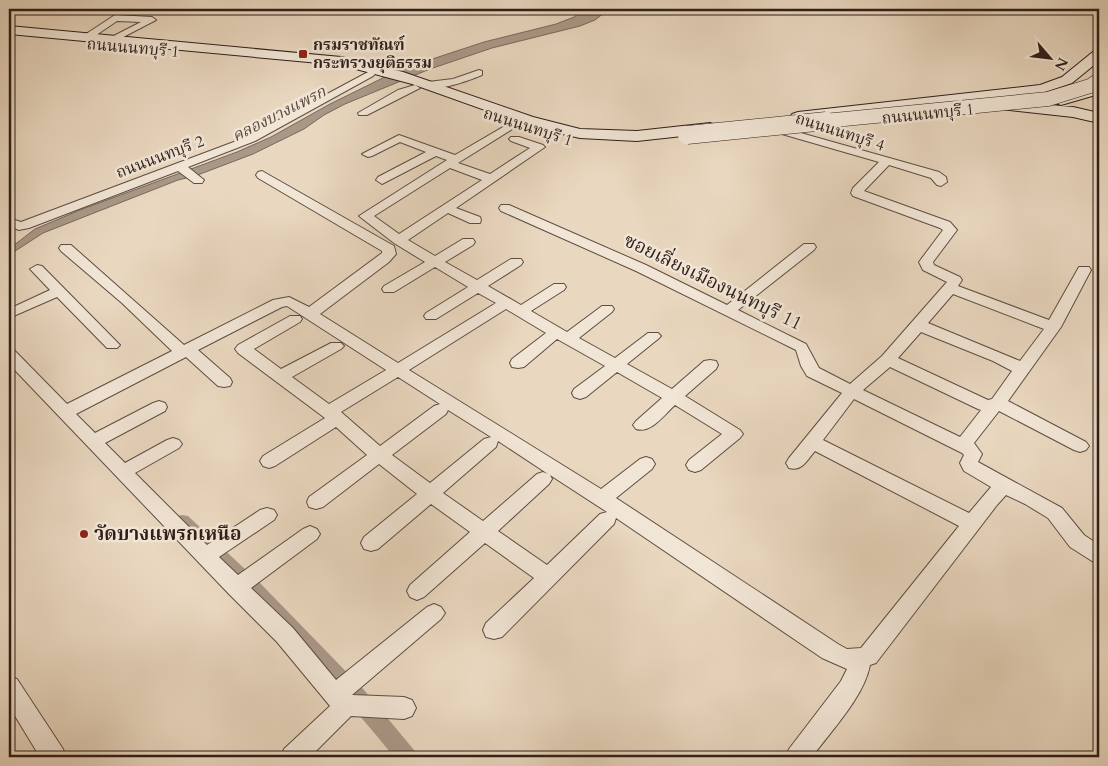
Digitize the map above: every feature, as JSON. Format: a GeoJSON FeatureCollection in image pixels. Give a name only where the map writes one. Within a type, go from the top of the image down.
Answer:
{"type":"FeatureCollection","features":[{"type":"Feature","properties":{"kind":"main road","name":"ถนนนนทบุรี 1"},"geometry":{"type":"LineString","coordinates":[[9,30],[103,38]]}},
{"type":"Feature","properties":{"kind":"main road","name":"ถนนนนทบุรี 1"},"geometry":{"type":"LineString","coordinates":[[9,36],[103,38],[354,69],[414,84],[567,131],[612,136],[689,132],[1042,88],[1099,98]]}},
{"type":"Feature","properties":{"kind":"main road","name":"ถนนนนทบุรี 1"},"geometry":{"type":"LineString","coordinates":[[1072,92],[1098,66]]}},
{"type":"Feature","properties":{"kind":"main road"},"geometry":{"type":"LineString","coordinates":[[1098,66],[1099,84]]}},
{"type":"Feature","properties":{"kind":"main road"},"geometry":{"type":"LineString","coordinates":[[689,132],[1040,95],[1075,82],[1098,66]]}},
{"type":"Feature","properties":{"kind":"main road"},"geometry":{"type":"LineString","coordinates":[[515,131],[593,140],[623,141],[689,132],[1048,99],[1090,86],[1098,66]]}},
{"type":"Feature","properties":{"kind":"main road","name":"ถนนนนทบุรี 1"},"geometry":{"type":"LineString","coordinates":[[414,84],[515,131],[600,146],[683,141],[1006,106],[1072,92],[1099,90]]}},
{"type":"Feature","properties":{"kind":"main road"},"geometry":{"type":"LineString","coordinates":[[1072,92],[1099,117]]}},
{"type":"Feature","properties":{"kind":"main road"},"geometry":{"type":"LineString","coordinates":[[1006,106],[1073,112],[1099,117]]}},
{"type":"Feature","properties":{"kind":"street"},"geometry":{"type":"LineString","coordinates":[[118,17],[152,20],[127,32],[103,38],[111,19],[118,17]]}},
{"type":"Feature","properties":{"kind":"street"},"geometry":{"type":"LineString","coordinates":[[103,38],[127,32]]}},
{"type":"Feature","properties":{"kind":"street"},"geometry":{"type":"LineString","coordinates":[[363,113],[414,84],[456,82],[479,73]]}},
{"type":"Feature","properties":{"kind":"street","name":"ถนนนนทบุรี 2"},"geometry":{"type":"LineString","coordinates":[[9,222],[19,226],[24,225],[182,168],[251,139],[379,74]]}},
{"type":"Feature","properties":{"kind":"street","name":"ถนนนนทบุรี 4"},"geometry":{"type":"LineString","coordinates":[[779,130],[887,161],[857,193],[945,224],[950,230],[926,262],[928,266],[952,284]]}},
{"type":"Feature","properties":{"kind":"street"},"geometry":{"type":"LineString","coordinates":[[399,240],[539,147],[515,131],[452,162],[365,216],[399,240],[434,261],[674,397],[734,434],[696,464]]}},
{"type":"Feature","properties":{"kind":"street"},"geometry":{"type":"LineString","coordinates":[[368,154],[399,138],[435,152],[452,162],[492,179]]}},
{"type":"Feature","properties":{"kind":"street"},"geometry":{"type":"LineString","coordinates":[[382,180],[435,152]]}},
{"type":"Feature","properties":{"kind":"street"},"geometry":{"type":"LineString","coordinates":[[887,161],[935,175],[942,180],[941,182]]}},
{"type":"Feature","properties":{"kind":"street"},"geometry":{"type":"LineString","coordinates":[[182,168],[197,179]]}},
{"type":"Feature","properties":{"kind":"street"},"geometry":{"type":"LineString","coordinates":[[262,175],[389,249],[389,254],[384,260],[303,316],[243,349],[333,415],[379,455],[431,494],[548,577]]}},
{"type":"Feature","properties":{"kind":"street","name":"ซอยเลี่ยงเมืองนนทบุรี 11"},"geometry":{"type":"LineString","coordinates":[[505,208],[729,310],[801,347],[805,350],[808,367],[813,372],[963,445]]}},
{"type":"Feature","properties":{"kind":"street"},"geometry":{"type":"LineString","coordinates":[[448,209],[475,220]]}},
{"type":"Feature","properties":{"kind":"street"},"geometry":{"type":"LineString","coordinates":[[389,289],[468,242]]}},
{"type":"Feature","properties":{"kind":"street"},"geometry":{"type":"LineString","coordinates":[[729,310],[809,247]]}},
{"type":"Feature","properties":{"kind":"street"},"geometry":{"type":"LineString","coordinates":[[66,248],[224,382]]}},
{"type":"Feature","properties":{"kind":"street"},"geometry":{"type":"LineString","coordinates":[[431,316],[516,262]]}},
{"type":"Feature","properties":{"kind":"street"},"geometry":{"type":"LineString","coordinates":[[37,270],[112,345]]}},
{"type":"Feature","properties":{"kind":"street"},"geometry":{"type":"LineString","coordinates":[[1084,270],[1053,327],[963,445],[972,452],[970,466],[1055,513],[1077,541],[1099,555]]}},
{"type":"Feature","properties":{"kind":"street"},"geometry":{"type":"LineString","coordinates":[[795,463],[852,391],[888,360],[952,284],[1053,327]]}},
{"type":"Feature","properties":{"kind":"street"},"geometry":{"type":"LineString","coordinates":[[522,311],[559,287]]}},
{"type":"Feature","properties":{"kind":"street"},"geometry":{"type":"LineString","coordinates":[[9,314],[59,291]]}},
{"type":"Feature","properties":{"kind":"street"},"geometry":{"type":"LineString","coordinates":[[66,412],[185,350],[284,301],[289,301],[303,316],[397,368],[602,499],[830,651],[845,659],[868,656],[990,500],[1000,490],[1007,488]]}},
{"type":"Feature","properties":{"kind":"street"},"geometry":{"type":"LineString","coordinates":[[270,461],[397,368],[506,303]]}},
{"type":"Feature","properties":{"kind":"street"},"geometry":{"type":"LineString","coordinates":[[518,363],[607,309]]}},
{"type":"Feature","properties":{"kind":"street"},"geometry":{"type":"LineString","coordinates":[[918,325],[1022,369]]}},
{"type":"Feature","properties":{"kind":"street"},"geometry":{"type":"LineString","coordinates":[[580,393],[653,336]]}},
{"type":"Feature","properties":{"kind":"street"},"geometry":{"type":"LineString","coordinates":[[280,376],[336,346]]}},
{"type":"Feature","properties":{"kind":"street"},"geometry":{"type":"LineString","coordinates":[[9,355],[66,412],[101,437],[213,551],[247,580],[285,635],[348,689],[404,708]]}},
{"type":"Feature","properties":{"kind":"street"},"geometry":{"type":"LineString","coordinates":[[888,360],[984,405],[995,405],[1080,446]]}},
{"type":"Feature","properties":{"kind":"street"},"geometry":{"type":"LineString","coordinates":[[642,425],[710,365]]}},
{"type":"Feature","properties":{"kind":"street"},"geometry":{"type":"LineString","coordinates":[[101,437],[159,407]]}},
{"type":"Feature","properties":{"kind":"street"},"geometry":{"type":"LineString","coordinates":[[316,502],[440,410]]}},
{"type":"Feature","properties":{"kind":"street"},"geometry":{"type":"LineString","coordinates":[[811,441],[971,523]]}},
{"type":"Feature","properties":{"kind":"street"},"geometry":{"type":"LineString","coordinates":[[371,543],[490,443]]}},
{"type":"Feature","properties":{"kind":"street"},"geometry":{"type":"LineString","coordinates":[[131,467],[173,444]]}},
{"type":"Feature","properties":{"kind":"street"},"geometry":{"type":"LineString","coordinates":[[602,499],[646,464]]}},
{"type":"Feature","properties":{"kind":"street"},"geometry":{"type":"LineString","coordinates":[[417,592],[543,479]]}},
{"type":"Feature","properties":{"kind":"street"},"geometry":{"type":"LineString","coordinates":[[213,551],[267,515]]}},
{"type":"Feature","properties":{"kind":"street"},"geometry":{"type":"LineString","coordinates":[[494,630],[607,520]]}},
{"type":"Feature","properties":{"kind":"street"},"geometry":{"type":"LineString","coordinates":[[247,580],[310,534]]}},
{"type":"Feature","properties":{"kind":"street"},"geometry":{"type":"LineString","coordinates":[[293,757],[342,710],[348,689],[434,613]]}},
{"type":"Feature","properties":{"kind":"street"},"geometry":{"type":"LineString","coordinates":[[798,757],[849,688],[857,673],[860,658]]}},
{"type":"Feature","properties":{"kind":"street"},"geometry":{"type":"LineString","coordinates":[[9,686],[54,757]]}},
{"type":"Feature","properties":{"kind":"shaded area"},"geometry":{"type":"Polygon","coordinates":[[[144,9],[322,9],[218,14],[144,9]]]}},
{"type":"Feature","properties":{"kind":"shaded area"},"geometry":{"type":"Polygon","coordinates":[[[585,9],[609,9],[595,20],[580,26],[492,48],[430,69],[345,104],[324,115],[304,129],[253,154],[195,176],[178,180],[43,233],[9,255],[9,249],[35,229],[80,210],[237,152],[271,137],[330,104],[399,70],[484,42],[556,24],[574,17],[585,9]]]}},
{"type":"Feature","properties":{"kind":"waterway"},"geometry":{"type":"LineString","coordinates":[[182,521],[254,588],[357,696],[407,757]]}},
{"type":"Feature","properties":{"kind":"place","name":"กรมราชทัณฑ์ กระทรวงยุติธรรม"},"geometry":{"type":"Point","coordinates":[303,54]}},
{"type":"Feature","properties":{"kind":"place","name":"วัดบางแพรกเหนือ"},"geometry":{"type":"Point","coordinates":[84,534]}},
{"type":"Feature","properties":{"kind":"water label","name":"คลองบางแพรก"},"geometry":{"type":"Point","coordinates":[279,114]}}]}
